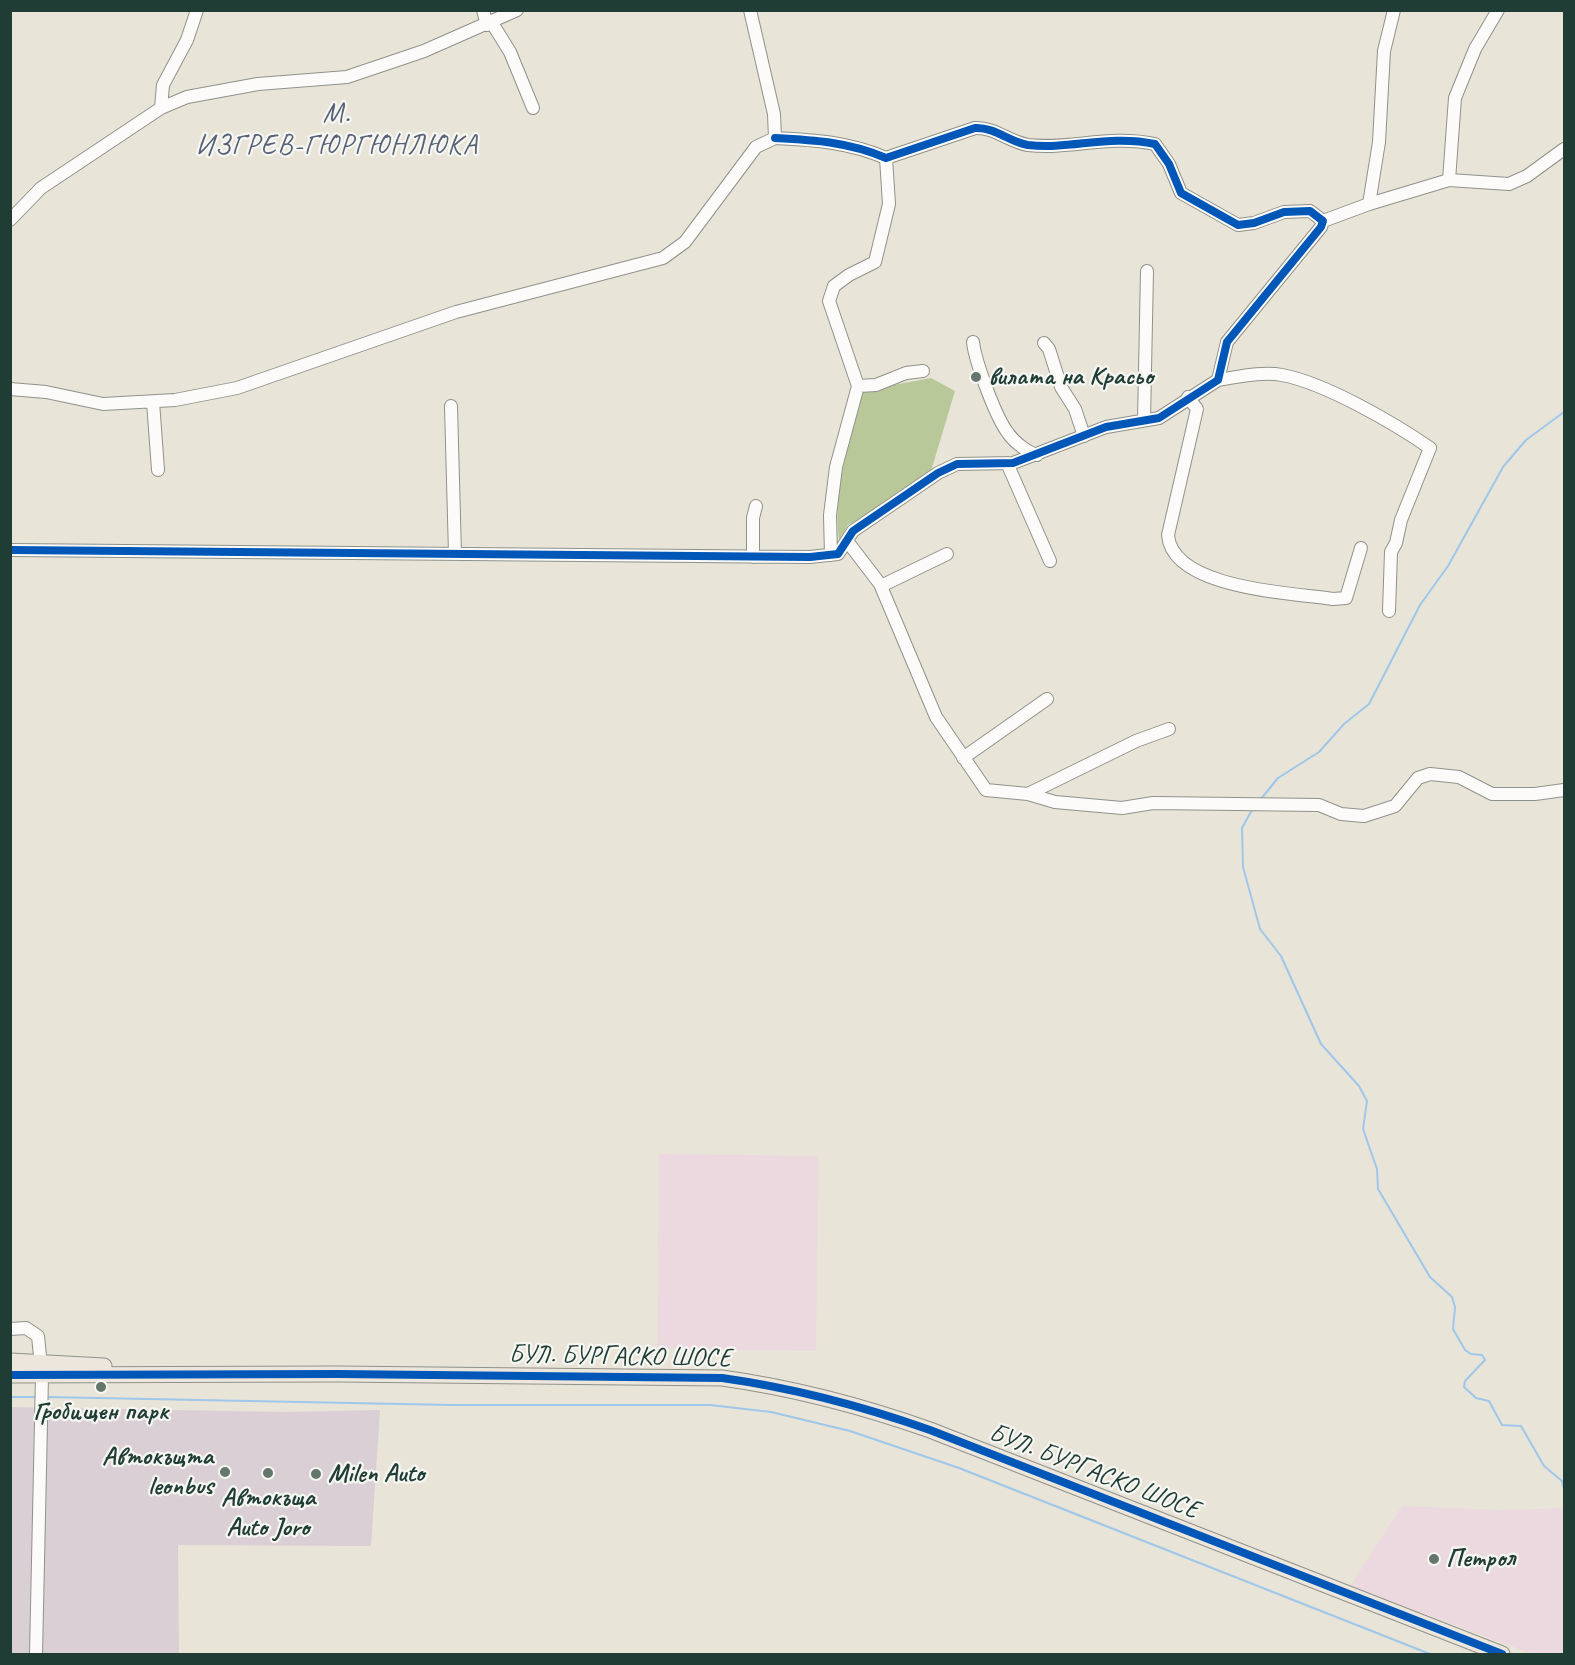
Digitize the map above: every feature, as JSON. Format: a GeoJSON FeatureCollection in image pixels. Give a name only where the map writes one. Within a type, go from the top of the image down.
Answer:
{"type":"FeatureCollection","features":[{"type":"Feature","properties":{"kind":"main road"},"geometry":{"type":"LineString","coordinates":[[10,1361],[41,1374]]}},
{"type":"Feature","properties":{"kind":"main road"},"geometry":{"type":"LineString","coordinates":[[10,1375],[41,1374]]}},
{"type":"Feature","properties":{"kind":"main road","name":"БУЛ. БУРГАСКО ШОСЕ"},"geometry":{"type":"LineString","coordinates":[[41,1374],[722,1378],[784,1387],[873,1410],[930,1430],[1502,1654]]}},
{"type":"Feature","properties":{"kind":"street"},"geometry":{"type":"LineString","coordinates":[[161,108],[163,85],[187,40],[197,10]]}},
{"type":"Feature","properties":{"kind":"street"},"geometry":{"type":"LineString","coordinates":[[483,10],[510,52],[533,108]]}},
{"type":"Feature","properties":{"kind":"street"},"geometry":{"type":"LineString","coordinates":[[10,219],[41,188],[161,108],[187,97],[258,84],[347,78],[490,24],[518,10]]}},
{"type":"Feature","properties":{"kind":"street"},"geometry":{"type":"LineString","coordinates":[[750,10],[774,114],[775,138]]}},
{"type":"Feature","properties":{"kind":"street"},"geometry":{"type":"LineString","coordinates":[[1369,204],[1379,142],[1384,51],[1394,10]]}},
{"type":"Feature","properties":{"kind":"street"},"geometry":{"type":"LineString","coordinates":[[1449,180],[1455,98],[1475,49],[1498,10]]}},
{"type":"Feature","properties":{"kind":"street"},"geometry":{"type":"LineString","coordinates":[[10,389],[46,392],[103,404],[175,400],[237,388],[456,312],[663,258],[685,242],[756,147],[775,138],[830,141],[864,148],[886,158],[975,128],[987,128],[1027,145],[1120,138],[1137,140],[1155,144],[1169,164],[1181,193],[1238,225],[1254,223],[1284,212],[1310,211],[1323,221]]}},
{"type":"Feature","properties":{"kind":"street"},"geometry":{"type":"LineString","coordinates":[[1323,221],[1369,204],[1449,180],[1509,184],[1527,176],[1564,149]]}},
{"type":"Feature","properties":{"kind":"street"},"geometry":{"type":"LineString","coordinates":[[831,555],[830,515],[836,467],[858,386],[829,301],[834,286],[849,275],[876,262],[889,204],[886,158]]}},
{"type":"Feature","properties":{"kind":"street"},"geometry":{"type":"LineString","coordinates":[[1218,380],[1227,342],[1321,227],[1323,221]]}},
{"type":"Feature","properties":{"kind":"street"},"geometry":{"type":"LineString","coordinates":[[1144,420],[1147,271]]}},
{"type":"Feature","properties":{"kind":"street"},"geometry":{"type":"LineString","coordinates":[[973,342],[981,371],[1007,432],[1016,442],[1037,455]]}},
{"type":"Feature","properties":{"kind":"street"},"geometry":{"type":"LineString","coordinates":[[1044,343],[1049,349],[1061,387],[1075,409],[1084,436]]}},
{"type":"Feature","properties":{"kind":"street"},"geometry":{"type":"LineString","coordinates":[[858,386],[876,385],[906,373],[923,371]]}},
{"type":"Feature","properties":{"kind":"street"},"geometry":{"type":"LineString","coordinates":[[10,550],[753,557],[831,555],[838,554],[853,531],[938,473],[957,465],[1007,463],[1037,455],[1106,427],[1159,418],[1188,397],[1218,380],[1281,374],[1310,384],[1396,424],[1430,448],[1401,520],[1396,543],[1391,552],[1389,611]]}},
{"type":"Feature","properties":{"kind":"street"},"geometry":{"type":"LineString","coordinates":[[1188,397],[1197,409],[1168,535],[1169,544],[1175,554],[1210,579],[1228,584],[1333,599],[1346,598],[1361,548]]}},
{"type":"Feature","properties":{"kind":"street"},"geometry":{"type":"LineString","coordinates":[[153,402],[158,470]]}},
{"type":"Feature","properties":{"kind":"street"},"geometry":{"type":"LineString","coordinates":[[451,406],[454,554]]}},
{"type":"Feature","properties":{"kind":"street"},"geometry":{"type":"LineString","coordinates":[[1007,463],[1050,561]]}},
{"type":"Feature","properties":{"kind":"street"},"geometry":{"type":"LineString","coordinates":[[753,557],[753,518],[756,506]]}},
{"type":"Feature","properties":{"kind":"street"},"geometry":{"type":"LineString","coordinates":[[847,541],[881,586],[936,717],[986,790],[1028,794],[1055,802],[1122,808],[1153,803],[1319,805],[1341,814],[1364,816],[1395,806],[1418,778],[1430,774],[1460,777],[1492,794],[1535,794],[1564,790]]}},
{"type":"Feature","properties":{"kind":"street"},"geometry":{"type":"LineString","coordinates":[[881,586],[947,554]]}},
{"type":"Feature","properties":{"kind":"street"},"geometry":{"type":"LineString","coordinates":[[963,758],[1047,699]]}},
{"type":"Feature","properties":{"kind":"street"},"geometry":{"type":"LineString","coordinates":[[1028,794],[1136,741],[1169,729]]}},
{"type":"Feature","properties":{"kind":"street"},"geometry":{"type":"LineString","coordinates":[[10,1329],[26,1328],[34,1331],[38,1336],[41,1404],[36,1654]]}},
{"type":"Feature","properties":{"kind":"shaded area"},"geometry":{"type":"Polygon","coordinates":[[[659,1154],[818,1156],[816,1351],[657,1349],[659,1154]]]}},
{"type":"Feature","properties":{"kind":"shaded area"},"geometry":{"type":"Polygon","coordinates":[[[11,1407],[285,1412],[380,1410],[371,1546],[178,1545],[179,1654],[11,1654],[11,1407]]]}},
{"type":"Feature","properties":{"kind":"shaded area"},"geometry":{"type":"Polygon","coordinates":[[[1402,1506],[1501,1510],[1564,1508],[1564,1654],[1532,1654],[1350,1586],[1402,1506]]]}},
{"type":"Feature","properties":{"kind":"green space"},"geometry":{"type":"Polygon","coordinates":[[[931,378],[955,391],[931,471],[876,511],[848,525],[839,540],[840,483],[862,391],[931,378]]]}},
{"type":"Feature","properties":{"kind":"waterway"},"geometry":{"type":"LineString","coordinates":[[1261,799],[1278,778],[1319,752],[1344,724],[1369,704],[1420,605],[1448,566],[1503,467],[1526,440],[1564,412]]}},
{"type":"Feature","properties":{"kind":"waterway"},"geometry":{"type":"LineString","coordinates":[[1253,808],[1242,828],[1243,867],[1260,929],[1281,956],[1321,1044],[1359,1086],[1367,1101],[1363,1129],[1377,1169],[1378,1189],[1430,1277],[1452,1297],[1455,1307],[1453,1329],[1465,1350],[1471,1354],[1482,1355],[1485,1360],[1465,1381],[1464,1387],[1476,1398],[1489,1401],[1502,1425],[1521,1426],[1544,1466],[1562,1481],[1564,1489]]}},
{"type":"Feature","properties":{"kind":"waterway"},"geometry":{"type":"LineString","coordinates":[[10,1397],[38,1397]]}},
{"type":"Feature","properties":{"kind":"waterway"},"geometry":{"type":"LineString","coordinates":[[46,1397],[452,1405],[710,1405],[771,1412],[850,1431],[959,1468],[1430,1654]]}},
{"type":"Feature","properties":{"kind":"cycle path"},"geometry":{"type":"LineString","coordinates":[[10,550],[810,557],[838,554],[853,531],[938,473],[957,464],[1013,463],[1106,427],[1159,418],[1218,380],[1227,342],[1321,227],[1323,221],[1310,211],[1284,212],[1254,223],[1238,225],[1181,193],[1169,164],[1155,144],[1138,141],[1106,141],[1059,146],[1028,145],[996,132],[975,128],[886,158],[845,145],[775,138]]}},
{"type":"Feature","properties":{"kind":"cycle path"},"geometry":{"type":"LineString","coordinates":[[10,1375],[337,1374],[722,1378],[775,1387],[879,1413],[930,1430],[1502,1654]]}},
{"type":"Feature","properties":{"kind":"place","name":"вилата на Красьо"},"geometry":{"type":"Point","coordinates":[976,377]}},
{"type":"Feature","properties":{"kind":"place","name":"Гробищен парк"},"geometry":{"type":"Point","coordinates":[101,1387]}},
{"type":"Feature","properties":{"kind":"place","name":"Автокъщта leonbus"},"geometry":{"type":"Point","coordinates":[225,1472]}},
{"type":"Feature","properties":{"kind":"place","name":"Автокъща Auto Joro"},"geometry":{"type":"Point","coordinates":[268,1473]}},
{"type":"Feature","properties":{"kind":"place","name":"Milen Auto"},"geometry":{"type":"Point","coordinates":[316,1474]}},
{"type":"Feature","properties":{"kind":"place","name":"Петрол"},"geometry":{"type":"Point","coordinates":[1434,1559]}},
{"type":"Feature","properties":{"kind":"district","name":"М. ИЗГРЕВ-ГЮРГЮНЛЮКА"},"geometry":{"type":"Point","coordinates":[337,131]}}]}
